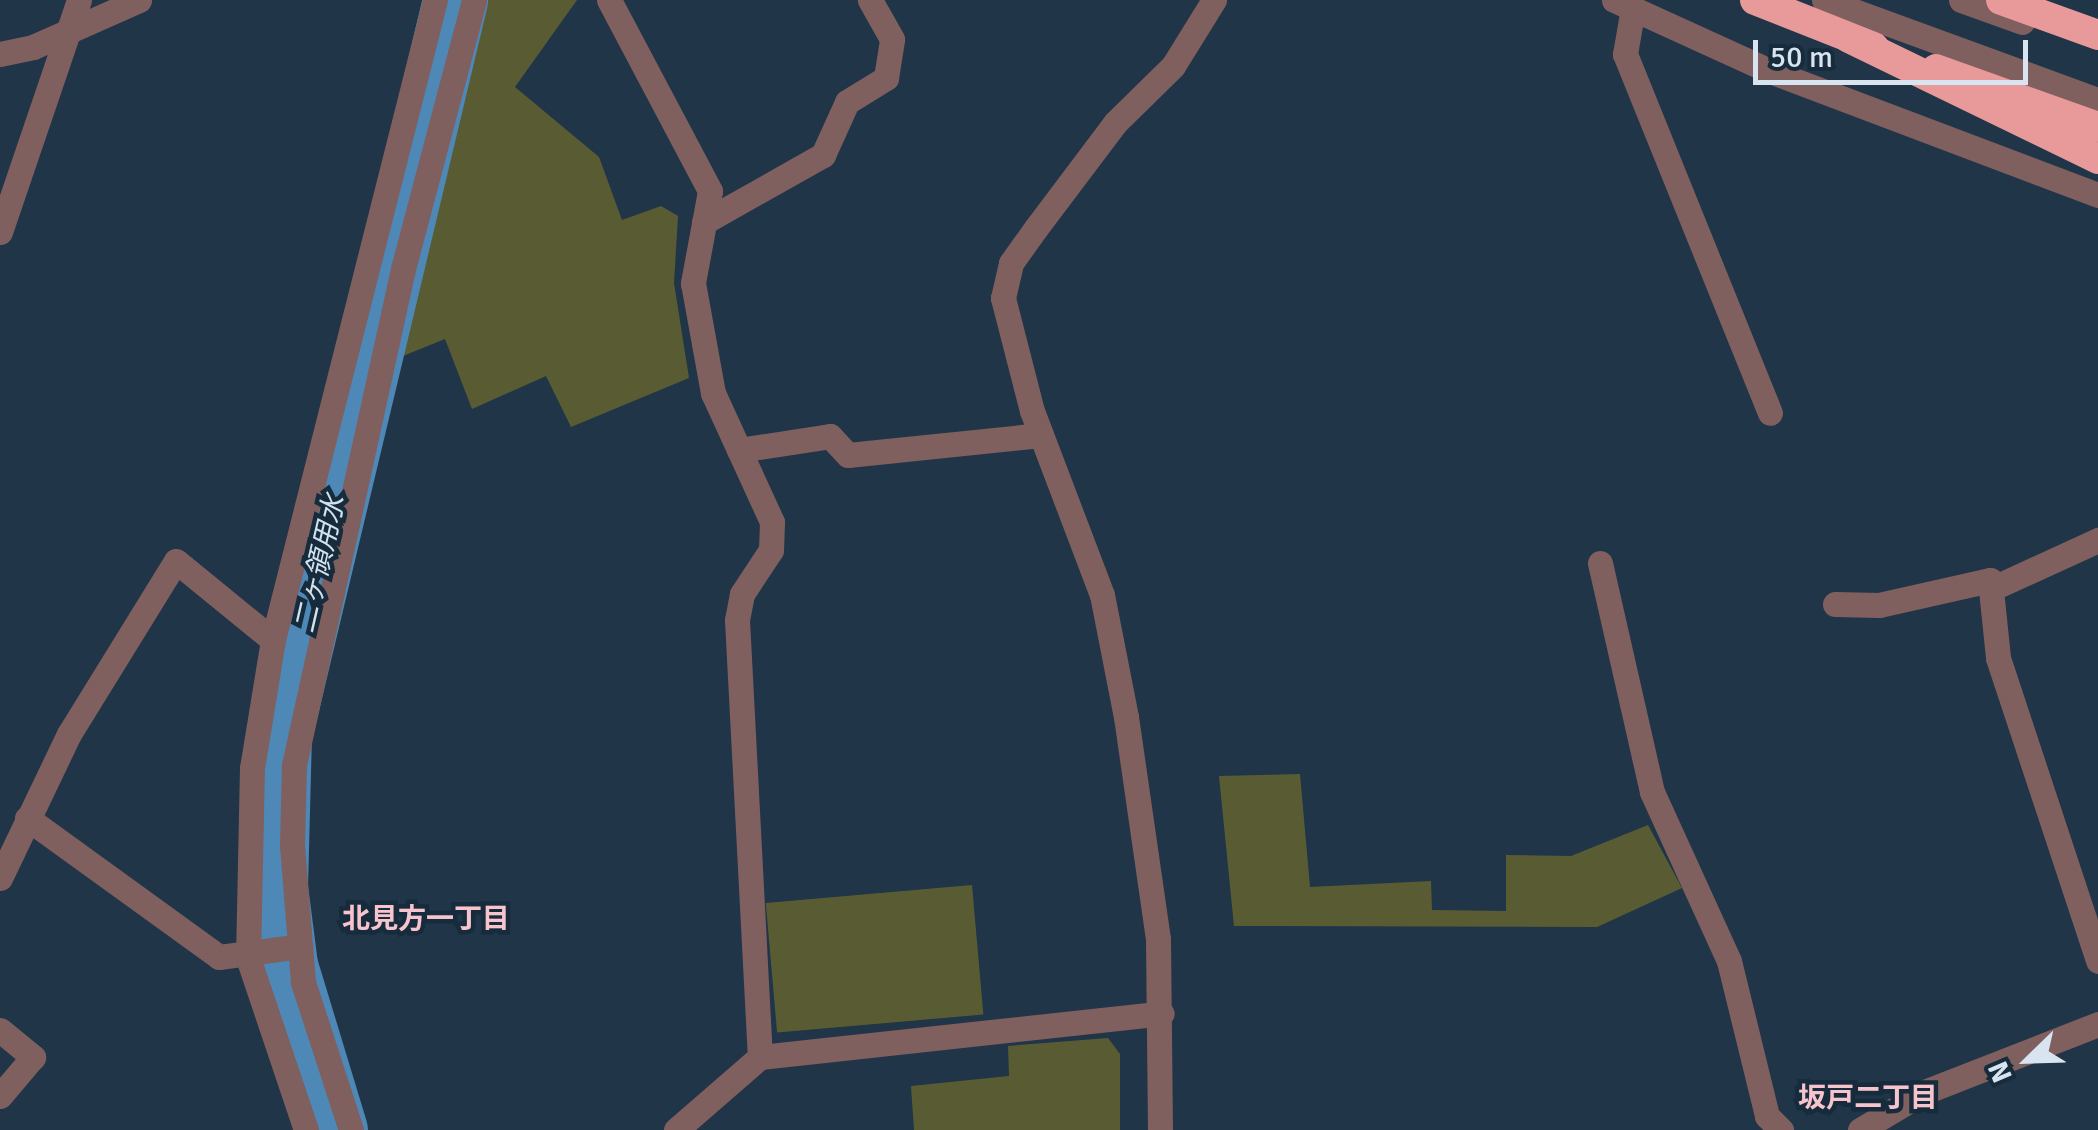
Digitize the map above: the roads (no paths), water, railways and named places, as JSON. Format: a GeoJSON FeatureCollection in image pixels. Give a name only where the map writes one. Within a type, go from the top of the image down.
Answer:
{"type":"FeatureCollection","features":[{"type":"Feature","properties":{"kind":"highway"},"geometry":{"type":"LineString","coordinates":[[1755,0],[2098,127]]}},
{"type":"Feature","properties":{"kind":"highway"},"geometry":{"type":"LineString","coordinates":[[2001,0],[2098,36]]}},
{"type":"Feature","properties":{"kind":"highway"},"geometry":{"type":"LineString","coordinates":[[1849,38],[2098,159]]}},
{"type":"Feature","properties":{"kind":"street"},"geometry":{"type":"LineString","coordinates":[[0,232],[79,0]]}},
{"type":"Feature","properties":{"kind":"street"},"geometry":{"type":"LineString","coordinates":[[0,54],[69,32],[139,0]]}},
{"type":"Feature","properties":{"kind":"street"},"geometry":{"type":"LineString","coordinates":[[306,1130],[248,958],[252,768],[273,640],[435,0]]}},
{"type":"Feature","properties":{"kind":"street"},"geometry":{"type":"LineString","coordinates":[[351,1130],[308,996],[300,946],[292,845],[294,765],[403,269],[474,0]]}},
{"type":"Feature","properties":{"kind":"street"},"geometry":{"type":"LineString","coordinates":[[609,0],[710,191],[693,283],[713,393],[772,522],[771,550],[742,594],[736,620],[760,1057]]}},
{"type":"Feature","properties":{"kind":"street"},"geometry":{"type":"LineString","coordinates":[[704,222],[823,154],[847,102],[886,78],[892,39],[870,0]]}},
{"type":"Feature","properties":{"kind":"street"},"geometry":{"type":"LineString","coordinates":[[1160,1130],[1162,1012],[1146,856],[1102,594],[1041,435],[1009,336],[1003,298],[1012,263],[1115,124],[1173,66],[1214,0]]}},
{"type":"Feature","properties":{"kind":"street"},"geometry":{"type":"LineString","coordinates":[[1824,0],[2098,100]]}},
{"type":"Feature","properties":{"kind":"street"},"geometry":{"type":"LineString","coordinates":[[1961,0],[2098,49]]}},
{"type":"Feature","properties":{"kind":"street"},"geometry":{"type":"LineString","coordinates":[[1770,412],[1625,54],[1624,4],[1770,70],[2090,192],[2098,148]]}},
{"type":"Feature","properties":{"kind":"street"},"geometry":{"type":"LineString","coordinates":[[740,450],[830,436],[848,455],[1041,435]]}},
{"type":"Feature","properties":{"kind":"street"},"geometry":{"type":"LineString","coordinates":[[1991,589],[2098,540]]}},
{"type":"Feature","properties":{"kind":"street"},"geometry":{"type":"LineString","coordinates":[[0,878],[69,734],[176,561],[273,640]]}},
{"type":"Feature","properties":{"kind":"street"},"geometry":{"type":"LineString","coordinates":[[1600,564],[1652,792],[1729,962],[1767,1116],[1781,1130]]}},
{"type":"Feature","properties":{"kind":"street"},"geometry":{"type":"LineString","coordinates":[[1835,604],[1879,605],[1990,580],[1998,658],[2098,961]]}},
{"type":"Feature","properties":{"kind":"street"},"geometry":{"type":"LineString","coordinates":[[27,818],[219,958],[248,958],[300,946]]}},
{"type":"Feature","properties":{"kind":"street"},"geometry":{"type":"LineString","coordinates":[[676,1130],[760,1057],[1162,1012]]}},
{"type":"Feature","properties":{"kind":"street"},"geometry":{"type":"LineString","coordinates":[[1860,1130],[1922,1093],[2098,1024]]}},
{"type":"Feature","properties":{"kind":"street"},"geometry":{"type":"LineString","coordinates":[[0,1030],[33,1057],[0,1096]]}},
{"type":"Feature","properties":{"kind":"waterway","name":"二ヶ領用水"},"geometry":{"type":"LineString","coordinates":[[335,1130],[285,965],[275,887],[279,736],[455,0]]}},
{"type":"Feature","properties":{"kind":"district","name":"北見方一丁目"},"geometry":{"type":"Point","coordinates":[426,919]}},
{"type":"Feature","properties":{"kind":"district","name":"坂戸二丁目"},"geometry":{"type":"Point","coordinates":[1868,1098]}}]}
